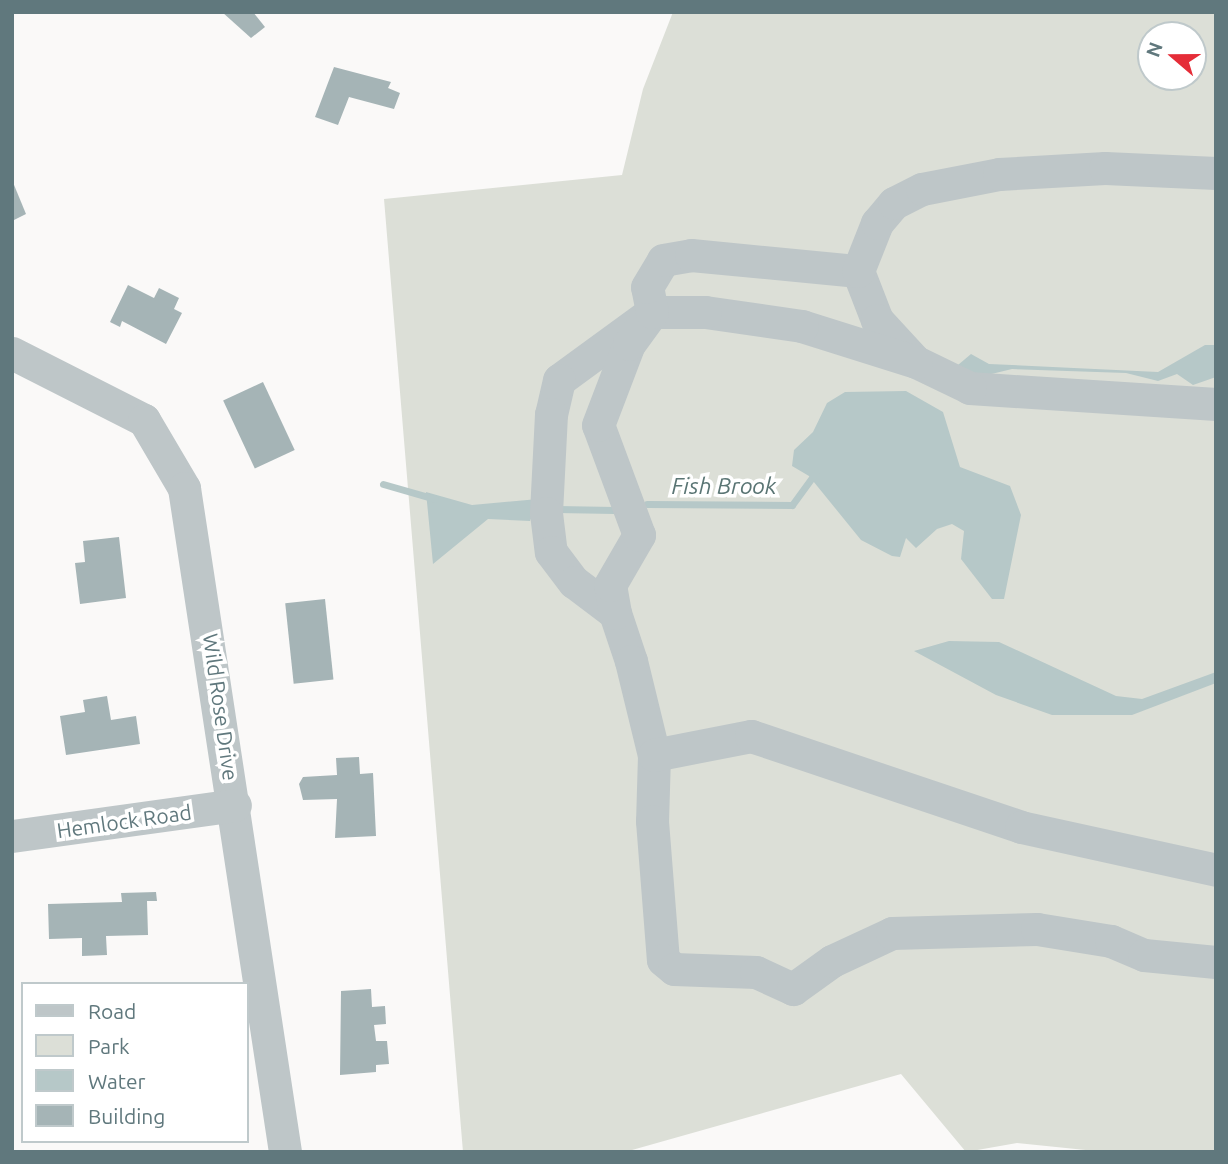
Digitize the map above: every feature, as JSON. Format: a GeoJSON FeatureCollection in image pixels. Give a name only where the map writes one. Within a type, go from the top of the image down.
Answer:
{"type":"FeatureCollection","features":[{"type":"Feature","properties":{"kind":"street"},"geometry":{"type":"LineString","coordinates":[[916,362],[877,320],[859,271],[877,223],[894,203],[922,188],[999,174],[1105,168],[1216,173]]}},
{"type":"Feature","properties":{"kind":"street"},"geometry":{"type":"LineString","coordinates":[[859,271],[675,256],[651,274],[646,287],[652,312],[629,344],[598,425],[639,535],[610,585],[615,613],[654,755],[663,960],[674,969],[756,972],[793,989],[832,961],[892,933],[1024,929],[1090,937],[1125,951],[1191,963],[1216,962]]}},
{"type":"Feature","properties":{"kind":"street"},"geometry":{"type":"LineString","coordinates":[[615,613],[573,582],[551,552],[546,513],[551,414],[559,380],[572,366],[652,312],[705,312],[802,326],[916,362],[970,388],[1216,404]]}},
{"type":"Feature","properties":{"kind":"street","name":"Wild Rose Drive"},"geometry":{"type":"LineString","coordinates":[[12,353],[144,420],[184,488],[235,805],[285,1152]]}},
{"type":"Feature","properties":{"kind":"street"},"geometry":{"type":"LineString","coordinates":[[654,755],[751,736],[1021,827],[1216,870]]}},
{"type":"Feature","properties":{"kind":"street","name":"Hemlock Road"},"geometry":{"type":"LineString","coordinates":[[12,836],[235,805]]}},
{"type":"Feature","properties":{"kind":"green space"},"geometry":{"type":"Polygon","coordinates":[[[673,12],[1216,12],[1216,1152],[1105,1152],[1017,1143],[966,1152],[901,1074],[625,1152],[463,1152],[384,199],[622,175],[643,89],[673,12]]]}},
{"type":"Feature","properties":{"kind":"water"},"geometry":{"type":"Polygon","coordinates":[[[1205,345],[1216,345],[1216,377],[1193,385],[1177,374],[1158,381],[1126,373],[1012,369],[979,377],[958,365],[971,354],[989,364],[1158,372],[1205,345]]]}},
{"type":"Feature","properties":{"kind":"water"},"geometry":{"type":"Polygon","coordinates":[[[906,391],[943,412],[960,467],[1010,486],[1021,515],[1004,599],[992,599],[961,559],[964,531],[952,524],[937,529],[916,548],[906,538],[900,557],[892,556],[861,540],[809,476],[792,466],[794,450],[813,432],[827,403],[845,392],[906,391]]]}},
{"type":"Feature","properties":{"kind":"water"},"geometry":{"type":"Polygon","coordinates":[[[426,492],[472,505],[538,499],[530,521],[488,519],[433,564],[426,492]]]}},
{"type":"Feature","properties":{"kind":"water"},"geometry":{"type":"Polygon","coordinates":[[[949,641],[999,642],[1116,696],[1142,699],[1216,672],[1216,683],[1132,715],[1052,715],[996,695],[914,651],[949,641]]]}},
{"type":"Feature","properties":{"kind":"building"},"geometry":{"type":"Polygon","coordinates":[[[222,12],[253,12],[265,27],[251,38],[222,12]]]}},
{"type":"Feature","properties":{"kind":"building"},"geometry":{"type":"Polygon","coordinates":[[[334,67],[391,82],[388,88],[400,93],[394,109],[349,97],[338,125],[315,117],[334,67]]]}},
{"type":"Feature","properties":{"kind":"building"},"geometry":{"type":"Polygon","coordinates":[[[12,180],[26,214],[12,221],[12,180]]]}},
{"type":"Feature","properties":{"kind":"building"},"geometry":{"type":"Polygon","coordinates":[[[128,285],[154,298],[159,288],[179,298],[174,309],[182,313],[166,344],[122,321],[120,327],[110,322],[128,285]]]}},
{"type":"Feature","properties":{"kind":"building"},"geometry":{"type":"Polygon","coordinates":[[[263,382],[295,450],[255,469],[223,401],[263,382]]]}},
{"type":"Feature","properties":{"kind":"building"},"geometry":{"type":"Polygon","coordinates":[[[119,537],[126,598],[80,604],[75,563],[85,562],[83,541],[119,537]]]}},
{"type":"Feature","properties":{"kind":"building"},"geometry":{"type":"Polygon","coordinates":[[[325,599],[333,680],[294,684],[285,603],[325,599]]]}},
{"type":"Feature","properties":{"kind":"building"},"geometry":{"type":"Polygon","coordinates":[[[107,696],[111,720],[136,716],[140,744],[66,755],[60,716],[85,712],[83,700],[107,696]]]}},
{"type":"Feature","properties":{"kind":"building"},"geometry":{"type":"Polygon","coordinates":[[[359,757],[360,774],[373,773],[376,836],[335,838],[337,799],[303,800],[299,784],[303,777],[337,775],[336,758],[359,757]]]}},
{"type":"Feature","properties":{"kind":"building"},"geometry":{"type":"Polygon","coordinates":[[[156,892],[157,901],[147,901],[148,935],[106,936],[107,955],[82,956],[82,938],[49,939],[48,904],[122,902],[121,893],[156,892]]]}},
{"type":"Feature","properties":{"kind":"building"},"geometry":{"type":"Polygon","coordinates":[[[371,989],[372,1007],[385,1006],[386,1024],[374,1025],[376,1041],[387,1041],[389,1064],[376,1065],[376,1072],[340,1075],[341,991],[371,989]]]}},
{"type":"Feature","properties":{"kind":"waterway","name":"Fish Brook"},"geometry":{"type":"LineString","coordinates":[[647,504],[792,505],[815,473]]}},
{"type":"Feature","properties":{"kind":"waterway","name":"Fish Brook"},"geometry":{"type":"LineString","coordinates":[[383,484],[435,499]]}},
{"type":"Feature","properties":{"kind":"waterway","name":"Fish Brook"},"geometry":{"type":"LineString","coordinates":[[557,509],[614,510]]}}]}
